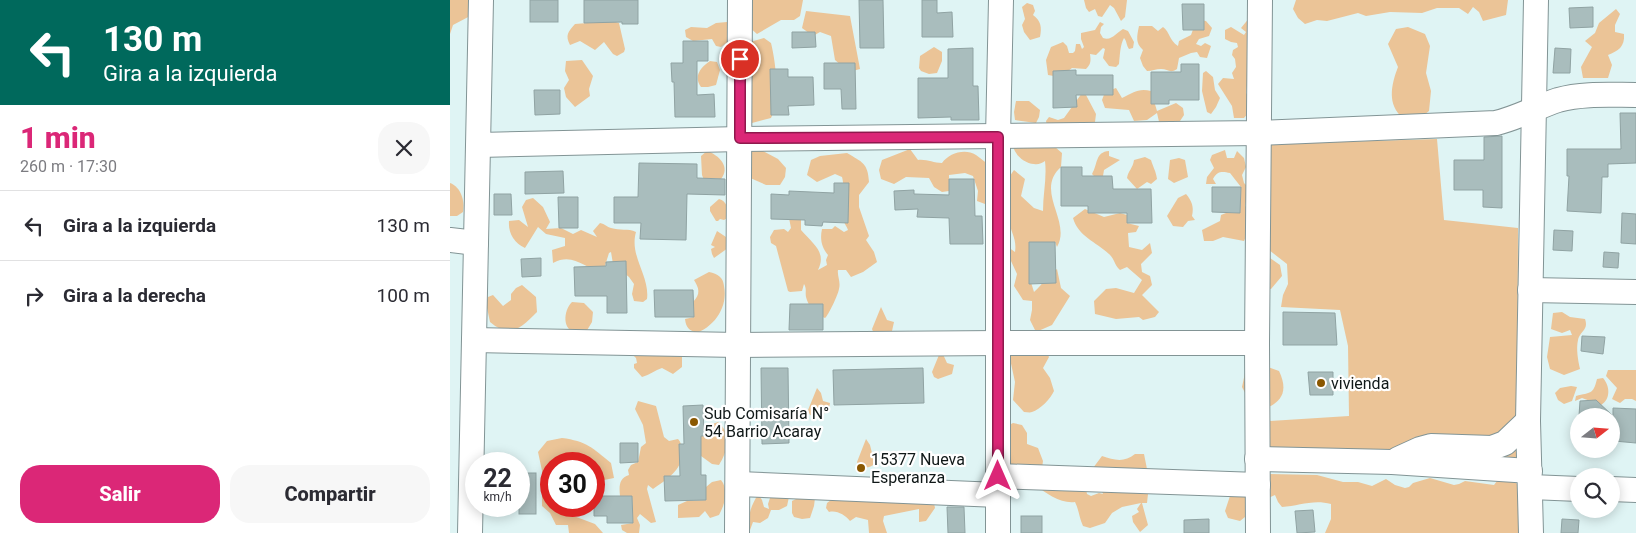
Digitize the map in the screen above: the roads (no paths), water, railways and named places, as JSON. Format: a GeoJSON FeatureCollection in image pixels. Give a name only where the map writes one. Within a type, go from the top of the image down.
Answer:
{"type":"FeatureCollection","features":[{"type":"Feature","properties":{"kind":"street"},"geometry":{"type":"LineString","coordinates":[[470,533],[460,458],[474,340],[481,0]]}},
{"type":"Feature","properties":{"kind":"street"},"geometry":{"type":"LineString","coordinates":[[737,533],[740,0]]}},
{"type":"Feature","properties":{"kind":"street"},"geometry":{"type":"LineString","coordinates":[[998,533],[998,137],[1001,0]]}},
{"type":"Feature","properties":{"kind":"street"},"geometry":{"type":"LineString","coordinates":[[1258,533],[1257,343],[1260,0]]}},
{"type":"Feature","properties":{"kind":"street"},"geometry":{"type":"LineString","coordinates":[[1531,533],[1528,421],[1536,0]]}},
{"type":"Feature","properties":{"kind":"street"},"geometry":{"type":"LineString","coordinates":[[479,145],[740,138],[1260,133],[1496,123],[1512,120],[1558,100],[1593,94],[1636,95]]}},
{"type":"Feature","properties":{"kind":"street"},"geometry":{"type":"LineString","coordinates":[[450,240],[476,243]]}},
{"type":"Feature","properties":{"kind":"street"},"geometry":{"type":"LineString","coordinates":[[1530,290],[1636,292]]}},
{"type":"Feature","properties":{"kind":"street"},"geometry":{"type":"LineString","coordinates":[[474,340],[738,345],[1257,343]]}},
{"type":"Feature","properties":{"kind":"street"},"geometry":{"type":"LineString","coordinates":[[1392,462],[1431,446],[1492,448],[1505,442],[1528,421]]}},
{"type":"Feature","properties":{"kind":"street"},"geometry":{"type":"LineString","coordinates":[[1257,459],[1392,462],[1530,479],[1570,486]]}},
{"type":"Feature","properties":{"kind":"street"},"geometry":{"type":"LineString","coordinates":[[738,484],[1258,485]]}},
{"type":"Feature","properties":{"kind":"street"},"geometry":{"type":"LineString","coordinates":[[1620,489],[1636,490]]}},
{"type":"Feature","properties":{"kind":"place","name":"vivienda"},"geometry":{"type":"Point","coordinates":[1321,383]}},
{"type":"Feature","properties":{"kind":"place","name":"Sub Comisaría N° 54 Barrio Acaray"},"geometry":{"type":"Point","coordinates":[694,422]}},
{"type":"Feature","properties":{"kind":"place","name":"15377 Nueva Esperanza"},"geometry":{"type":"Point","coordinates":[861,468]}}]}
